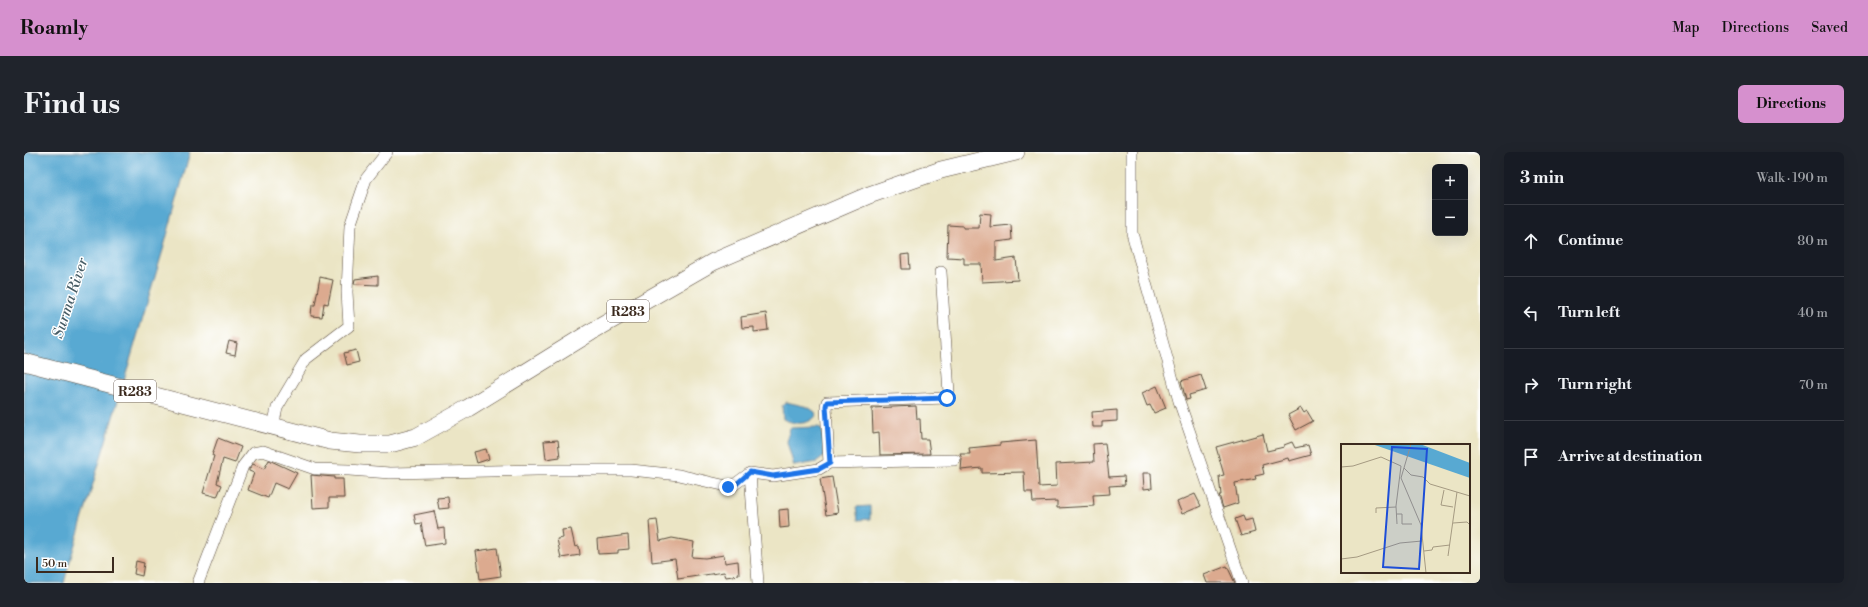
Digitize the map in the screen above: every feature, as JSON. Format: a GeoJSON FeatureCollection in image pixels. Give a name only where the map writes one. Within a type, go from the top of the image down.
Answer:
{"type":"FeatureCollection","features":[{"type":"Feature","properties":{"kind":"main road","name":"R283"},"geometry":{"type":"LineString","coordinates":[[24,362],[330,441],[360,444],[390,444],[416,437],[468,408],[591,332],[713,262],[869,195],[941,170],[1016,152]]}},
{"type":"Feature","properties":{"kind":"street"},"geometry":{"type":"LineString","coordinates":[[273,427],[277,408],[306,358],[349,326],[347,292],[350,226],[366,179],[387,152]]}},
{"type":"Feature","properties":{"kind":"street"},"geometry":{"type":"LineString","coordinates":[[1132,152],[1132,233],[1179,402],[1242,583]]}},
{"type":"Feature","properties":{"kind":"street"},"geometry":{"type":"LineString","coordinates":[[830,463],[827,402],[947,398],[949,393],[941,272]]}},
{"type":"Feature","properties":{"kind":"street"},"geometry":{"type":"LineString","coordinates":[[198,583],[243,466],[253,452],[262,451],[315,469],[390,473],[632,470],[678,475],[728,487],[733,487],[750,472]]}},
{"type":"Feature","properties":{"kind":"street"},"geometry":{"type":"LineString","coordinates":[[750,472],[773,476],[819,469],[830,463],[955,460]]}},
{"type":"Feature","properties":{"kind":"street"},"geometry":{"type":"LineString","coordinates":[[750,472],[758,583]]}},
{"type":"Feature","properties":{"kind":"water","name":"Surma River"},"geometry":{"type":"Polygon","coordinates":[[[24,152],[190,152],[163,250],[64,583],[24,583],[24,152]]]}},
{"type":"Feature","properties":{"kind":"water"},"geometry":{"type":"Polygon","coordinates":[[[786,402],[808,407],[815,412],[816,416],[805,423],[792,422],[783,419],[782,406],[786,402]]]}},
{"type":"Feature","properties":{"kind":"water"},"geometry":{"type":"Polygon","coordinates":[[[818,427],[822,429],[825,456],[817,462],[794,466],[787,442],[790,428],[818,427]]]}},
{"type":"Feature","properties":{"kind":"water"},"geometry":{"type":"Polygon","coordinates":[[[870,506],[870,519],[858,520],[856,507],[870,506]]]}},
{"type":"Feature","properties":{"kind":"building"},"geometry":{"type":"Polygon","coordinates":[[[980,213],[991,214],[990,227],[1011,225],[1012,240],[996,242],[996,261],[1016,258],[1018,280],[982,282],[981,264],[964,264],[964,258],[947,257],[948,225],[963,226],[963,228],[979,228],[980,213]]]}},
{"type":"Feature","properties":{"kind":"building"},"geometry":{"type":"Polygon","coordinates":[[[909,254],[910,269],[902,269],[901,255],[909,254]]]}},
{"type":"Feature","properties":{"kind":"building"},"geometry":{"type":"Polygon","coordinates":[[[378,276],[378,285],[354,284],[355,279],[378,276]]]}},
{"type":"Feature","properties":{"kind":"building"},"geometry":{"type":"Polygon","coordinates":[[[320,277],[333,280],[328,304],[324,303],[322,317],[311,316],[312,305],[315,305],[320,277]]]}},
{"type":"Feature","properties":{"kind":"building"},"geometry":{"type":"Polygon","coordinates":[[[766,313],[768,330],[754,332],[754,327],[742,328],[741,317],[766,313]]]}},
{"type":"Feature","properties":{"kind":"building"},"geometry":{"type":"Polygon","coordinates":[[[229,341],[237,343],[235,355],[226,353],[229,341]]]}},
{"type":"Feature","properties":{"kind":"building"},"geometry":{"type":"Polygon","coordinates":[[[356,350],[359,362],[347,365],[344,353],[356,350]]]}},
{"type":"Feature","properties":{"kind":"building"},"geometry":{"type":"Polygon","coordinates":[[[1201,375],[1206,390],[1189,395],[1190,399],[1186,400],[1181,381],[1201,375]]]}},
{"type":"Feature","properties":{"kind":"building"},"geometry":{"type":"Polygon","coordinates":[[[1157,386],[1166,408],[1154,413],[1150,405],[1147,406],[1142,393],[1157,386]]]}},
{"type":"Feature","properties":{"kind":"building"},"geometry":{"type":"Polygon","coordinates":[[[916,406],[917,419],[920,419],[921,439],[928,439],[930,454],[880,455],[879,432],[873,433],[872,408],[916,406]]]}},
{"type":"Feature","properties":{"kind":"building"},"geometry":{"type":"Polygon","coordinates":[[[1301,408],[1304,413],[1307,411],[1313,421],[1296,430],[1288,415],[1301,408]]]}},
{"type":"Feature","properties":{"kind":"building"},"geometry":{"type":"Polygon","coordinates":[[[1117,410],[1117,421],[1102,422],[1102,427],[1093,427],[1092,412],[1117,410]]]}},
{"type":"Feature","properties":{"kind":"building"},"geometry":{"type":"Polygon","coordinates":[[[1263,434],[1267,451],[1284,447],[1284,445],[1292,442],[1295,448],[1308,445],[1311,455],[1289,461],[1288,458],[1262,465],[1264,474],[1255,476],[1256,479],[1235,483],[1238,503],[1223,508],[1219,495],[1221,495],[1219,476],[1224,475],[1216,447],[1263,434]]]}},
{"type":"Feature","properties":{"kind":"building"},"geometry":{"type":"Polygon","coordinates":[[[218,438],[241,447],[235,463],[223,459],[217,483],[222,485],[217,497],[203,493],[214,456],[212,455],[218,438]]]}},
{"type":"Feature","properties":{"kind":"building"},"geometry":{"type":"Polygon","coordinates":[[[558,440],[560,457],[546,459],[544,441],[558,440]]]}},
{"type":"Feature","properties":{"kind":"building"},"geometry":{"type":"Polygon","coordinates":[[[1036,440],[1039,487],[1057,486],[1056,464],[1094,462],[1093,444],[1105,443],[1109,477],[1124,476],[1125,485],[1109,486],[1110,494],[1093,495],[1094,506],[1057,508],[1057,501],[1033,502],[1032,492],[1025,492],[1024,472],[982,473],[982,468],[961,470],[962,459],[960,454],[970,454],[969,448],[1000,445],[1000,443],[1036,440]]]}},
{"type":"Feature","properties":{"kind":"building"},"geometry":{"type":"Polygon","coordinates":[[[486,449],[489,459],[477,463],[474,452],[486,449]]]}},
{"type":"Feature","properties":{"kind":"building"},"geometry":{"type":"Polygon","coordinates":[[[269,460],[297,473],[288,489],[274,483],[268,498],[248,490],[254,473],[249,471],[249,469],[253,464],[264,469],[269,460]]]}},
{"type":"Feature","properties":{"kind":"building"},"geometry":{"type":"Polygon","coordinates":[[[1143,473],[1151,473],[1152,488],[1144,489],[1143,473]]]}},
{"type":"Feature","properties":{"kind":"building"},"geometry":{"type":"Polygon","coordinates":[[[311,475],[343,479],[344,498],[329,498],[329,507],[313,508],[311,475]]]}},
{"type":"Feature","properties":{"kind":"building"},"geometry":{"type":"Polygon","coordinates":[[[832,477],[838,513],[826,515],[820,479],[832,477]]]}},
{"type":"Feature","properties":{"kind":"building"},"geometry":{"type":"Polygon","coordinates":[[[1195,494],[1201,506],[1182,514],[1177,502],[1195,494]]]}},
{"type":"Feature","properties":{"kind":"building"},"geometry":{"type":"Polygon","coordinates":[[[448,497],[449,508],[439,509],[437,498],[448,497]]]}},
{"type":"Feature","properties":{"kind":"building"},"geometry":{"type":"Polygon","coordinates":[[[788,509],[789,527],[780,528],[779,510],[788,509]]]}},
{"type":"Feature","properties":{"kind":"building"},"geometry":{"type":"Polygon","coordinates":[[[434,511],[438,529],[444,528],[445,543],[425,546],[421,523],[416,524],[414,515],[434,511]]]}},
{"type":"Feature","properties":{"kind":"building"},"geometry":{"type":"Polygon","coordinates":[[[1243,516],[1245,521],[1252,519],[1255,532],[1241,536],[1235,519],[1243,516]]]}},
{"type":"Feature","properties":{"kind":"building"},"geometry":{"type":"Polygon","coordinates":[[[657,520],[660,541],[672,538],[694,542],[692,557],[705,558],[724,555],[725,563],[738,561],[739,575],[726,577],[724,572],[678,579],[675,559],[652,562],[649,521],[657,520]]]}},
{"type":"Feature","properties":{"kind":"building"},"geometry":{"type":"Polygon","coordinates":[[[571,529],[575,547],[579,546],[580,555],[561,558],[557,539],[563,538],[562,530],[571,529]]]}},
{"type":"Feature","properties":{"kind":"building"},"geometry":{"type":"Polygon","coordinates":[[[628,535],[629,549],[618,550],[618,553],[598,554],[597,539],[628,535]]]}},
{"type":"Feature","properties":{"kind":"building"},"geometry":{"type":"Polygon","coordinates":[[[497,548],[501,576],[480,579],[476,551],[497,548]]]}},
{"type":"Feature","properties":{"kind":"building"},"geometry":{"type":"Polygon","coordinates":[[[136,561],[144,563],[142,576],[134,574],[136,561]]]}},
{"type":"Feature","properties":{"kind":"building"},"geometry":{"type":"Polygon","coordinates":[[[1227,566],[1235,583],[1207,583],[1204,575],[1227,566]]]}},
{"type":"Feature","properties":{"kind":"route"},"geometry":{"type":"LineString","coordinates":[[728,487],[733,487],[750,472],[773,476],[819,469],[830,463],[827,402],[832,400],[947,398]]}}]}
